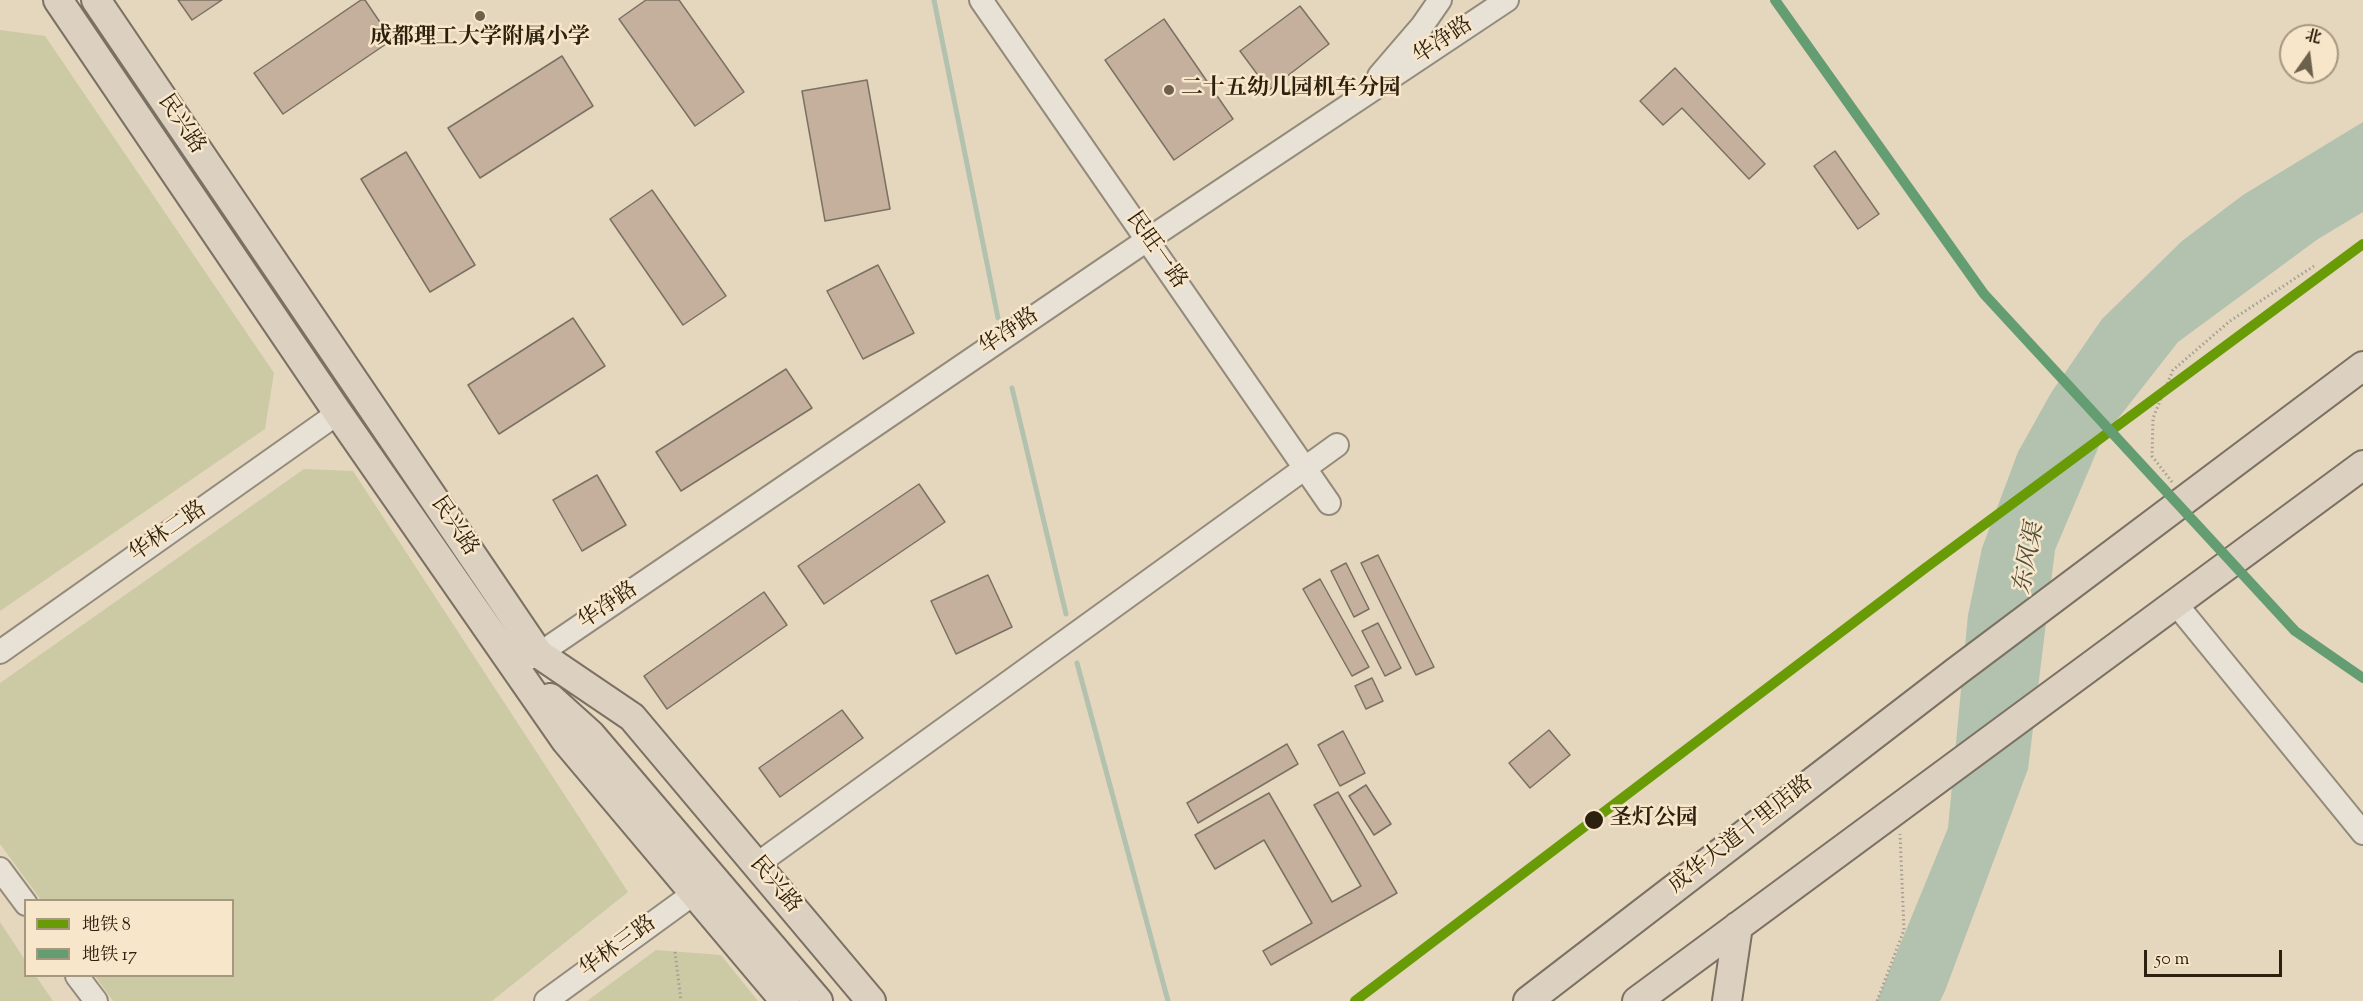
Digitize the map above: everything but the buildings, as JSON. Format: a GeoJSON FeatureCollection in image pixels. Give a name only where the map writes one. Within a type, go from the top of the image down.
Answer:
{"type":"FeatureCollection","features":[{"type":"Feature","properties":{"kind":"main road","name":"民兴路"},"geometry":{"type":"LineString","coordinates":[[58,0],[338,413],[526,659],[632,717],[871,1001]]}},
{"type":"Feature","properties":{"kind":"main road","name":"民兴路"},"geometry":{"type":"LineString","coordinates":[[96,0],[526,659],[566,741],[785,1001]]}},
{"type":"Feature","properties":{"kind":"main road"},"geometry":{"type":"LineString","coordinates":[[2185,499],[2363,366]]}},
{"type":"Feature","properties":{"kind":"main road"},"geometry":{"type":"LineString","coordinates":[[1637,1001],[2363,465]]}},
{"type":"Feature","properties":{"kind":"main road","name":"成华大道十里店路"},"geometry":{"type":"LineString","coordinates":[[1528,1001],[2185,499]]}},
{"type":"Feature","properties":{"kind":"main road"},"geometry":{"type":"LineString","coordinates":[[526,659],[601,727]]}},
{"type":"Feature","properties":{"kind":"main road","name":"民兴路"},"geometry":{"type":"LineString","coordinates":[[601,727],[818,1001]]}},
{"type":"Feature","properties":{"kind":"main road","name":"民兴路"},"geometry":{"type":"LineString","coordinates":[[601,727],[848,1001]]}},
{"type":"Feature","properties":{"kind":"main road"},"geometry":{"type":"LineString","coordinates":[[1727,1001],[1738,926]]}},
{"type":"Feature","properties":{"kind":"street","name":"民旺一路"},"geometry":{"type":"LineString","coordinates":[[981,0],[1329,503]]}},
{"type":"Feature","properties":{"kind":"street"},"geometry":{"type":"LineString","coordinates":[[1348,106],[1383,72],[1422,26],[1440,0]]}},
{"type":"Feature","properties":{"kind":"street","name":"华净路"},"geometry":{"type":"LineString","coordinates":[[526,659],[1507,0]]}},
{"type":"Feature","properties":{"kind":"street","name":"华林二路"},"geometry":{"type":"LineString","coordinates":[[0,652],[338,413]]}},
{"type":"Feature","properties":{"kind":"street"},"geometry":{"type":"LineString","coordinates":[[756,865],[1337,445]]}},
{"type":"Feature","properties":{"kind":"street"},"geometry":{"type":"LineString","coordinates":[[2176,604],[2363,833]]}},
{"type":"Feature","properties":{"kind":"street"},"geometry":{"type":"LineString","coordinates":[[0,869],[24,901]]}},
{"type":"Feature","properties":{"kind":"street","name":"华林三路"},"geometry":{"type":"LineString","coordinates":[[546,1001],[693,894]]}},
{"type":"Feature","properties":{"kind":"street"},"geometry":{"type":"LineString","coordinates":[[79,977],[96,1001]]}},
{"type":"Feature","properties":{"kind":"path"},"geometry":{"type":"LineString","coordinates":[[2185,499],[2152,456],[2152,418],[2173,370],[2230,321],[2314,266]]}},
{"type":"Feature","properties":{"kind":"path"},"geometry":{"type":"LineString","coordinates":[[1879,1000],[1904,930],[1899,807]]}},
{"type":"Feature","properties":{"kind":"path"},"geometry":{"type":"LineString","coordinates":[[675,952],[681,1001]]}},
{"type":"Feature","properties":{"kind":"shaded area"},"geometry":{"type":"Polygon","coordinates":[[[0,30],[45,36],[274,373],[265,429],[0,611],[0,30]]]}},
{"type":"Feature","properties":{"kind":"shaded area"},"geometry":{"type":"Polygon","coordinates":[[[304,469],[353,471],[628,892],[492,1001],[113,1001],[96,977],[234,977],[234,899],[40,899],[0,844],[0,683],[304,469]]]}},
{"type":"Feature","properties":{"kind":"shaded area"},"geometry":{"type":"Polygon","coordinates":[[[0,922],[24,958],[24,977],[37,977],[53,1001],[0,1001],[0,922]]]}},
{"type":"Feature","properties":{"kind":"shaded area"},"geometry":{"type":"Polygon","coordinates":[[[656,950],[721,955],[758,1001],[587,1001],[656,950]]]}},
{"type":"Feature","properties":{"kind":"water","name":"东风渠"},"geometry":{"type":"Polygon","coordinates":[[[2363,122],[2363,212],[2318,239],[2178,342],[2102,439],[2055,550],[2028,769],[1945,991],[1940,1001],[1877,1001],[1948,828],[1968,615],[1982,548],[2018,452],[2051,393],[2102,319],[2182,241],[2243,195],[2363,122]]]}},
{"type":"Feature","properties":{"kind":"waterway"},"geometry":{"type":"LineString","coordinates":[[934,0],[998,318]]}},
{"type":"Feature","properties":{"kind":"waterway"},"geometry":{"type":"LineString","coordinates":[[1012,388],[1066,614]]}},
{"type":"Feature","properties":{"kind":"waterway"},"geometry":{"type":"LineString","coordinates":[[1077,663],[1168,1001]]}},
{"type":"Feature","properties":{"kind":"metro line","name":"17"},"geometry":{"type":"LineString","coordinates":[[1775,0],[1984,294],[2295,631],[2363,678]]}},
{"type":"Feature","properties":{"kind":"metro line","name":"8"},"geometry":{"type":"LineString","coordinates":[[1355,1001],[1924,569],[2363,244]]}},
{"type":"Feature","properties":{"kind":"place","name":"成都理工大学附属小学"},"geometry":{"type":"Point","coordinates":[480,16]}},
{"type":"Feature","properties":{"kind":"place","name":"二十五幼儿园机车分园"},"geometry":{"type":"Point","coordinates":[1169,90]}},
{"type":"Feature","properties":{"kind":"place","name":"圣灯公园"},"geometry":{"type":"Point","coordinates":[1594,820]}}]}
